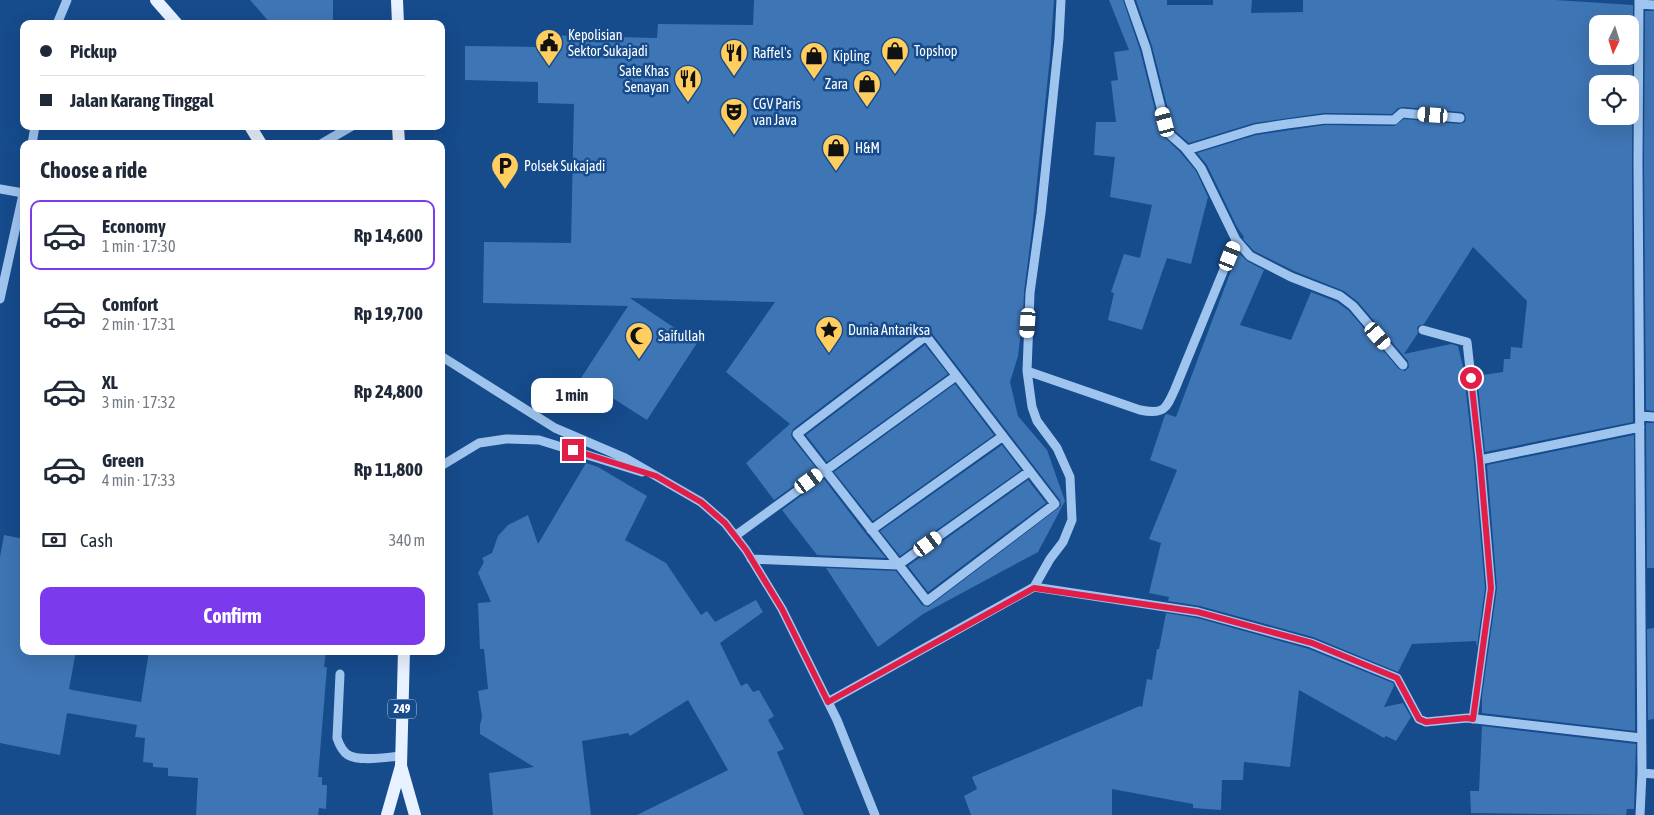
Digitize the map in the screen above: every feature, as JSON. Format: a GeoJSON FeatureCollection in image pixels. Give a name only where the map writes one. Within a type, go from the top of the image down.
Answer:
{"type":"FeatureCollection","features":[{"type":"Feature","properties":{"kind":"main road"},"geometry":{"type":"LineString","coordinates":[[156,0],[173,20]]}},
{"type":"Feature","properties":{"kind":"main road"},"geometry":{"type":"LineString","coordinates":[[397,0],[398,20]]}},
{"type":"Feature","properties":{"kind":"main road","name":"249"},"geometry":{"type":"LineString","coordinates":[[387,815],[401,761],[404,655]]}},
{"type":"Feature","properties":{"kind":"main road","name":"249"},"geometry":{"type":"LineString","coordinates":[[401,761],[415,815]]}},
{"type":"Feature","properties":{"kind":"street"},"geometry":{"type":"LineString","coordinates":[[60,20],[67,0]]}},
{"type":"Feature","properties":{"kind":"street"},"geometry":{"type":"LineString","coordinates":[[828,702],[1034,588],[1050,559],[1063,542],[1072,520],[1070,477],[1058,448],[1037,420],[1032,407],[1027,371],[1030,293],[1042,203],[1058,49],[1060,0]]}},
{"type":"Feature","properties":{"kind":"street"},"geometry":{"type":"LineString","coordinates":[[1129,0],[1146,48],[1167,132],[1187,150],[1201,168],[1236,240],[1250,256],[1291,277],[1340,296],[1353,306],[1403,365]]}},
{"type":"Feature","properties":{"kind":"street"},"geometry":{"type":"LineString","coordinates":[[1640,815],[1642,773],[1638,163],[1639,2],[1654,5]]}},
{"type":"Feature","properties":{"kind":"street"},"geometry":{"type":"LineString","coordinates":[[1187,150],[1255,129],[1325,119],[1394,120],[1402,113],[1460,118]]}},
{"type":"Feature","properties":{"kind":"street"},"geometry":{"type":"LineString","coordinates":[[328,140],[345,130]]}},
{"type":"Feature","properties":{"kind":"street"},"geometry":{"type":"LineString","coordinates":[[0,190],[20,192]]}},
{"type":"Feature","properties":{"kind":"street"},"geometry":{"type":"LineString","coordinates":[[0,299],[20,210]]}},
{"type":"Feature","properties":{"kind":"street"},"geometry":{"type":"LineString","coordinates":[[1027,371],[1140,410],[1154,413],[1161,411],[1169,403],[1236,240]]}},
{"type":"Feature","properties":{"kind":"street"},"geometry":{"type":"LineString","coordinates":[[1423,330],[1467,342],[1491,588],[1473,719]]}},
{"type":"Feature","properties":{"kind":"street"},"geometry":{"type":"LineString","coordinates":[[926,336],[956,376],[1055,504],[927,601],[797,434],[926,336]]}},
{"type":"Feature","properties":{"kind":"street"},"geometry":{"type":"LineString","coordinates":[[445,359],[555,428],[625,458],[701,502],[725,523],[751,559],[782,609],[837,720],[875,815]]}},
{"type":"Feature","properties":{"kind":"street"},"geometry":{"type":"LineString","coordinates":[[735,536],[956,376]]}},
{"type":"Feature","properties":{"kind":"street"},"geometry":{"type":"LineString","coordinates":[[1640,416],[1654,417]]}},
{"type":"Feature","properties":{"kind":"street"},"geometry":{"type":"LineString","coordinates":[[1480,460],[1640,428]]}},
{"type":"Feature","properties":{"kind":"street"},"geometry":{"type":"LineString","coordinates":[[871,530],[1003,436]]}},
{"type":"Feature","properties":{"kind":"street"},"geometry":{"type":"LineString","coordinates":[[445,464],[479,443],[506,439],[539,440],[656,476]]}},
{"type":"Feature","properties":{"kind":"street"},"geometry":{"type":"LineString","coordinates":[[751,559],[898,566],[1030,471]]}},
{"type":"Feature","properties":{"kind":"street"},"geometry":{"type":"LineString","coordinates":[[1034,588],[1198,612],[1312,643],[1397,678],[1419,719],[1426,722],[1467,718],[1641,738]]}},
{"type":"Feature","properties":{"kind":"street"},"geometry":{"type":"LineString","coordinates":[[340,674],[337,738],[341,747],[348,755],[401,761]]}},
{"type":"Feature","properties":{"kind":"street"},"geometry":{"type":"LineString","coordinates":[[1642,773],[1654,774]]}},
{"type":"Feature","properties":{"kind":"building"},"geometry":{"type":"Polygon","coordinates":[[[250,0],[333,0],[333,20],[268,20],[250,0]]]}},
{"type":"Feature","properties":{"kind":"building"},"geometry":{"type":"Polygon","coordinates":[[[754,0],[1054,0],[1050,57],[1023,315],[1018,356],[1010,382],[1018,416],[1047,450],[1065,501],[1038,552],[923,614],[878,647],[826,568],[896,571],[922,605],[928,607],[1061,506],[1060,500],[931,332],[922,331],[793,429],[792,438],[817,469],[774,500],[746,463],[790,424],[726,372],[775,302],[630,298],[697,343],[647,420],[581,378],[628,306],[483,303],[484,242],[571,243],[574,104],[538,103],[538,82],[465,80],[465,46],[539,47],[539,35],[657,38],[658,24],[753,25],[754,0]]]}},
{"type":"Feature","properties":{"kind":"building"},"geometry":{"type":"Polygon","coordinates":[[[1109,0],[1123,0],[1140,50],[1161,134],[1196,171],[1208,197],[1191,264],[1167,258],[1142,330],[1108,320],[1114,293],[1111,292],[1124,254],[1140,258],[1152,205],[1110,197],[1115,157],[1094,155],[1096,122],[1116,122],[1111,81],[1118,80],[1114,52],[1129,50],[1109,0]]]}},
{"type":"Feature","properties":{"kind":"building"},"geometry":{"type":"Polygon","coordinates":[[[1136,0],[1167,0],[1167,5],[1213,5],[1213,0],[1252,0],[1251,13],[1303,12],[1303,0],[1555,0],[1633,5],[1633,15],[1589,15],[1589,65],[1633,65],[1633,75],[1589,75],[1589,125],[1632,125],[1633,422],[1485,452],[1477,376],[1503,372],[1504,359],[1510,359],[1511,347],[1522,348],[1527,301],[1473,247],[1424,324],[1418,326],[1418,333],[1404,354],[1451,344],[1458,346],[1463,367],[1474,461],[1485,588],[1477,647],[1476,641],[1412,644],[1398,672],[1313,637],[1200,606],[1168,601],[1169,597],[1149,593],[1161,543],[1149,539],[1177,470],[1150,460],[1165,415],[1176,417],[1238,252],[1247,261],[1264,270],[1240,325],[1291,340],[1311,292],[1337,302],[1349,311],[1399,369],[1405,371],[1409,367],[1408,361],[1358,302],[1344,291],[1294,271],[1254,251],[1243,239],[1244,237],[1237,227],[1207,165],[1197,153],[1256,135],[1325,125],[1394,126],[1404,119],[1459,124],[1465,122],[1464,113],[1403,107],[1398,108],[1392,114],[1324,113],[1254,123],[1189,143],[1173,129],[1152,46],[1136,0]]]}},
{"type":"Feature","properties":{"kind":"building"},"geometry":{"type":"Polygon","coordinates":[[[1645,11],[1654,11],[1654,411],[1646,410],[1645,11]]]}},
{"type":"Feature","properties":{"kind":"building"},"geometry":{"type":"Polygon","coordinates":[[[925,345],[948,374],[827,462],[806,435],[925,345]]]}},
{"type":"Feature","properties":{"kind":"building"},"geometry":{"type":"Polygon","coordinates":[[[955,384],[994,435],[873,521],[834,472],[955,384]]]}},
{"type":"Feature","properties":{"kind":"building"},"geometry":{"type":"Polygon","coordinates":[[[1646,423],[1654,423],[1654,568],[1647,568],[1646,423]]]}},
{"type":"Feature","properties":{"kind":"building"},"geometry":{"type":"Polygon","coordinates":[[[1634,435],[1635,731],[1482,713],[1482,696],[1497,588],[1487,465],[1634,435]]]}},
{"type":"Feature","properties":{"kind":"building"},"geometry":{"type":"Polygon","coordinates":[[[1002,445],[1021,470],[900,556],[880,531],[1002,445]]]}},
{"type":"Feature","properties":{"kind":"building"},"geometry":{"type":"Polygon","coordinates":[[[586,463],[598,467],[647,496],[625,540],[666,563],[701,615],[707,611],[715,622],[756,600],[763,612],[720,643],[741,686],[747,683],[753,692],[759,690],[774,716],[768,720],[784,749],[777,752],[804,815],[637,815],[728,770],[688,700],[630,736],[628,733],[582,741],[591,815],[493,815],[489,773],[534,767],[480,734],[482,717],[478,691],[488,689],[484,649],[480,649],[478,603],[491,602],[478,573],[484,562],[482,558],[492,553],[498,536],[508,525],[528,515],[538,544],[586,463]]]}},
{"type":"Feature","properties":{"kind":"building"},"geometry":{"type":"Polygon","coordinates":[[[824,479],[886,558],[817,555],[782,510],[824,479]]]}},
{"type":"Feature","properties":{"kind":"building"},"geometry":{"type":"Polygon","coordinates":[[[1028,480],[1046,503],[928,592],[908,566],[1028,480]]]}},
{"type":"Feature","properties":{"kind":"building"},"geometry":{"type":"Polygon","coordinates":[[[4,535],[20,538],[20,655],[75,655],[69,689],[72,690],[141,702],[148,655],[326,655],[324,667],[327,667],[318,777],[322,777],[322,785],[327,785],[326,809],[319,808],[318,815],[196,815],[198,778],[168,776],[168,768],[153,767],[153,763],[143,762],[145,738],[135,737],[137,725],[67,713],[60,755],[0,743],[0,557],[4,535]]]}},
{"type":"Feature","properties":{"kind":"building"},"geometry":{"type":"Polygon","coordinates":[[[1166,613],[1197,618],[1309,649],[1393,683],[1394,686],[1384,707],[1403,703],[1411,717],[1396,741],[1386,736],[1384,738],[1299,690],[1290,767],[1244,762],[1243,780],[1222,780],[1221,810],[1193,808],[1193,804],[1112,789],[1112,815],[971,815],[964,796],[977,789],[972,777],[1140,706],[1142,707],[1147,679],[1152,680],[1166,613]]]}},
{"type":"Feature","properties":{"kind":"building"},"geometry":{"type":"Polygon","coordinates":[[[1654,628],[1654,719],[1648,720],[1647,629],[1654,628]]]}},
{"type":"Feature","properties":{"kind":"building"},"geometry":{"type":"Polygon","coordinates":[[[1482,726],[1636,744],[1634,809],[1627,809],[1626,815],[1471,813],[1470,791],[1479,791],[1482,726]]]}},
{"type":"Feature","properties":{"kind":"place","name":"Kepolisian Sektor Sukajadi"},"geometry":{"type":"Point","coordinates":[549,67]}},
{"type":"Feature","properties":{"kind":"place","name":"Topshop"},"geometry":{"type":"Point","coordinates":[895,75]}},
{"type":"Feature","properties":{"kind":"place","name":"Raffel's"},"geometry":{"type":"Point","coordinates":[734,77]}},
{"type":"Feature","properties":{"kind":"place","name":"Kipling"},"geometry":{"type":"Point","coordinates":[814,80]}},
{"type":"Feature","properties":{"kind":"place","name":"Sate Khas Senayan"},"geometry":{"type":"Point","coordinates":[688,103]}},
{"type":"Feature","properties":{"kind":"place","name":"Zara"},"geometry":{"type":"Point","coordinates":[867,108]}},
{"type":"Feature","properties":{"kind":"place","name":"CGV Paris van Java"},"geometry":{"type":"Point","coordinates":[734,136]}},
{"type":"Feature","properties":{"kind":"place","name":"H&M"},"geometry":{"type":"Point","coordinates":[836,172]}},
{"type":"Feature","properties":{"kind":"place","name":"Polsek Sukajadi"},"geometry":{"type":"Point","coordinates":[505,190]}},
{"type":"Feature","properties":{"kind":"place","name":"Dunia Antariksa"},"geometry":{"type":"Point","coordinates":[829,354]}},
{"type":"Feature","properties":{"kind":"place","name":"Saifullah"},"geometry":{"type":"Point","coordinates":[639,360]}},
{"type":"Feature","properties":{"kind":"route"},"geometry":{"type":"LineString","coordinates":[[573,450],[656,476],[701,502],[725,523],[746,550],[782,609],[828,702],[1034,588],[1198,612],[1312,643],[1397,678],[1419,719],[1426,722],[1473,719],[1491,588],[1471,378]]}}]}
